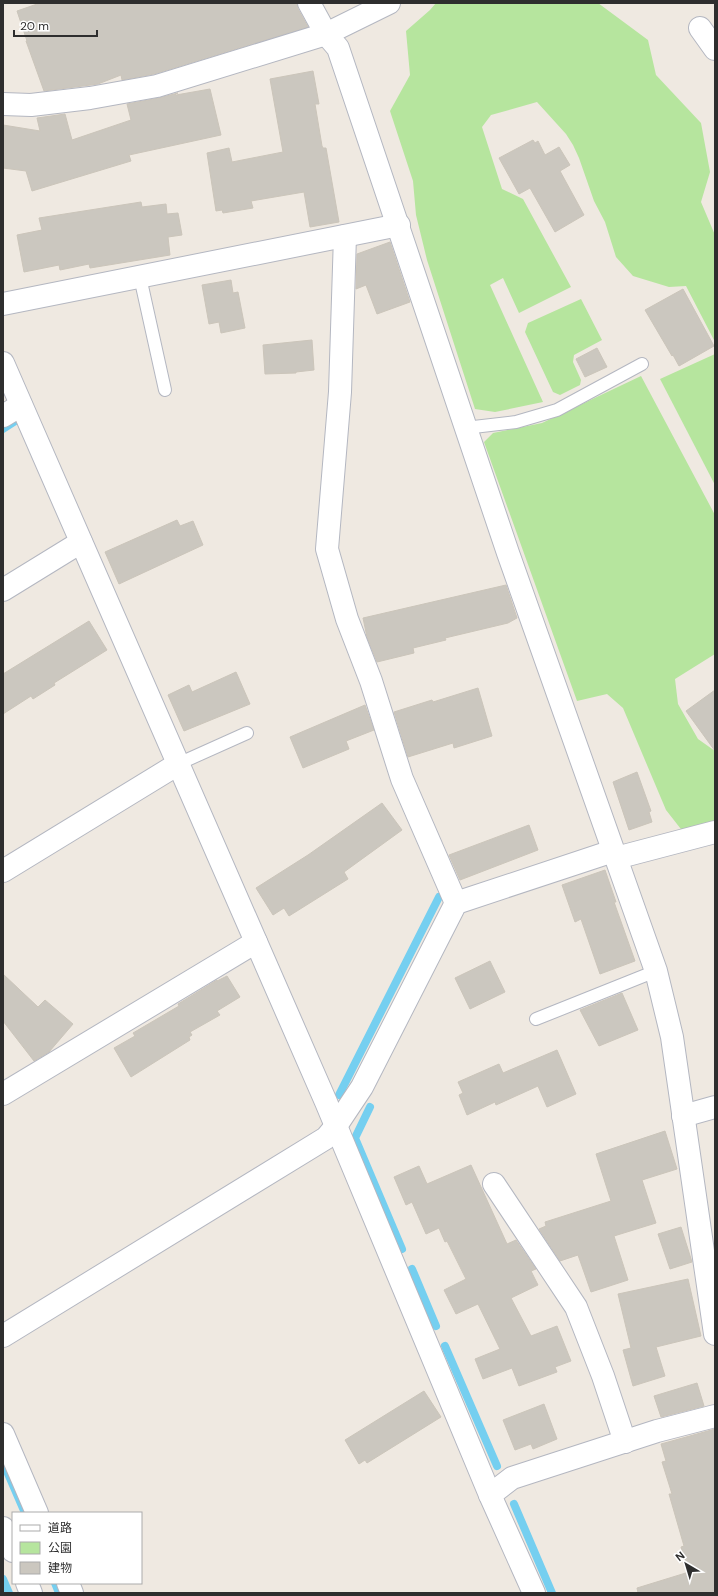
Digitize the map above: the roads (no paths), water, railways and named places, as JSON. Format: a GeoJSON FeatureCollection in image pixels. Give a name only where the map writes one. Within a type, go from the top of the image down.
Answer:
{"type":"FeatureCollection","features":[{"type":"Feature","properties":{"kind":"street"},"geometry":{"type":"LineString","coordinates":[[309,3],[326,34],[338,48],[399,225],[508,554],[656,972],[672,1037],[683,1116],[711,1274],[715,1334]]}},
{"type":"Feature","properties":{"kind":"street"},"geometry":{"type":"LineString","coordinates":[[3,104],[31,105],[90,98],[157,86],[326,34],[390,3]]}},
{"type":"Feature","properties":{"kind":"street"},"geometry":{"type":"LineString","coordinates":[[700,28],[715,49]]}},
{"type":"Feature","properties":{"kind":"street"},"geometry":{"type":"LineString","coordinates":[[3,304],[399,225]]}},
{"type":"Feature","properties":{"kind":"street"},"geometry":{"type":"LineString","coordinates":[[345,236],[340,392],[327,549],[347,619],[371,681],[402,779],[456,903]]}},
{"type":"Feature","properties":{"kind":"street"},"geometry":{"type":"LineString","coordinates":[[3,363],[12,410],[81,542],[336,1126],[490,1495],[534,1593]]}},
{"type":"Feature","properties":{"kind":"street"},"geometry":{"type":"LineString","coordinates":[[3,590],[81,542]]}},
{"type":"Feature","properties":{"kind":"street"},"geometry":{"type":"LineString","coordinates":[[3,871],[178,764]]}},
{"type":"Feature","properties":{"kind":"street"},"geometry":{"type":"LineString","coordinates":[[3,1336],[326,1138],[336,1126],[362,1087],[456,903],[614,854],[715,832]]}},
{"type":"Feature","properties":{"kind":"street"},"geometry":{"type":"LineString","coordinates":[[3,1094],[256,942]]}},
{"type":"Feature","properties":{"kind":"street"},"geometry":{"type":"LineString","coordinates":[[683,1116],[715,1107]]}},
{"type":"Feature","properties":{"kind":"street"},"geometry":{"type":"LineString","coordinates":[[494,1184],[576,1307],[603,1376],[625,1442]]}},
{"type":"Feature","properties":{"kind":"street"},"geometry":{"type":"LineString","coordinates":[[490,1495],[512,1478],[657,1431],[715,1416]]}},
{"type":"Feature","properties":{"kind":"street"},"geometry":{"type":"LineString","coordinates":[[3,1434],[37,1512]]}},
{"type":"Feature","properties":{"kind":"street"},"geometry":{"type":"LineString","coordinates":[[3,1528],[12,1549]]}},
{"type":"Feature","properties":{"kind":"lane"},"geometry":{"type":"LineString","coordinates":[[140,277],[165,390]]}},
{"type":"Feature","properties":{"kind":"lane"},"geometry":{"type":"LineString","coordinates":[[465,428],[516,422],[557,410],[642,364]]}},
{"type":"Feature","properties":{"kind":"lane"},"geometry":{"type":"LineString","coordinates":[[178,764],[247,732]]}},
{"type":"Feature","properties":{"kind":"lane"},"geometry":{"type":"LineString","coordinates":[[536,1019],[656,972]]}},
{"type":"Feature","properties":{"kind":"waterway"},"geometry":{"type":"LineString","coordinates":[[3,429],[17,420]]}},
{"type":"Feature","properties":{"kind":"waterway"},"geometry":{"type":"LineString","coordinates":[[339,1095],[439,897]]}},
{"type":"Feature","properties":{"kind":"waterway"},"geometry":{"type":"LineString","coordinates":[[370,1107],[355,1138],[402,1249]]}},
{"type":"Feature","properties":{"kind":"waterway"},"geometry":{"type":"LineString","coordinates":[[412,1269],[436,1326]]}},
{"type":"Feature","properties":{"kind":"waterway"},"geometry":{"type":"LineString","coordinates":[[445,1346],[497,1466]]}},
{"type":"Feature","properties":{"kind":"waterway"},"geometry":{"type":"LineString","coordinates":[[3,1462],[25,1512]]}},
{"type":"Feature","properties":{"kind":"waterway"},"geometry":{"type":"LineString","coordinates":[[514,1504],[552,1593]]}},
{"type":"Feature","properties":{"kind":"waterway"},"geometry":{"type":"LineString","coordinates":[[3,1579],[9,1593]]}},
{"type":"Feature","properties":{"kind":"waterway"},"geometry":{"type":"LineString","coordinates":[[55,1584],[59,1593]]}}]}
